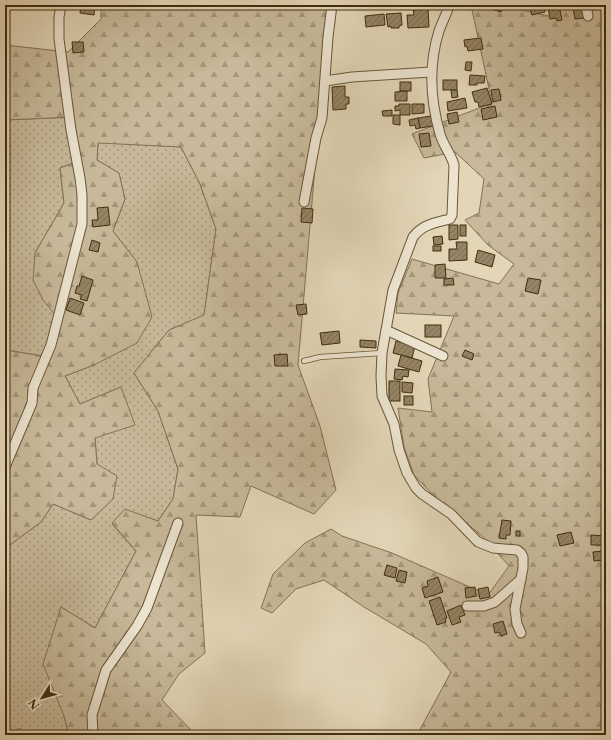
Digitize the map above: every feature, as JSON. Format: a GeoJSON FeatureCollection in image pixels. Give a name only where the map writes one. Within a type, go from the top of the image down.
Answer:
{"type":"FeatureCollection","features":[{"type":"Feature","properties":{"kind":"street"},"geometry":{"type":"LineString","coordinates":[[5,467],[32,403],[33,388],[51,345],[82,224],[82,195],[80,178],[71,130],[60,40],[59,17],[61,5]]}},
{"type":"Feature","properties":{"kind":"street"},"geometry":{"type":"LineString","coordinates":[[304,202],[316,138],[322,118],[332,5]]}},
{"type":"Feature","properties":{"kind":"street"},"geometry":{"type":"LineString","coordinates":[[449,5],[439,30],[431,72],[436,121],[444,145],[452,158],[454,165],[452,215],[450,219],[425,226],[418,230],[413,237],[393,290],[382,353],[382,396],[394,424],[400,450],[411,481],[422,494],[451,514],[478,542],[493,548],[517,550],[521,553],[523,557],[522,578],[516,598],[515,609],[517,624],[521,633]]}},
{"type":"Feature","properties":{"kind":"street"},"geometry":{"type":"LineString","coordinates":[[586,5],[588,16]]}},
{"type":"Feature","properties":{"kind":"street"},"geometry":{"type":"LineString","coordinates":[[325,81],[352,77],[431,72]]}},
{"type":"Feature","properties":{"kind":"street"},"geometry":{"type":"LineString","coordinates":[[386,330],[443,356]]}},
{"type":"Feature","properties":{"kind":"street"},"geometry":{"type":"LineString","coordinates":[[93,735],[92,715],[106,670],[137,626],[147,608],[178,524]]}},
{"type":"Feature","properties":{"kind":"street"},"geometry":{"type":"LineString","coordinates":[[467,606],[484,606],[495,602],[522,578]]}},
{"type":"Feature","properties":{"kind":"lane"},"geometry":{"type":"LineString","coordinates":[[304,362],[320,357],[382,353]]}},
{"type":"Feature","properties":{"kind":"green space"},"geometry":{"type":"Polygon","coordinates":[[[101,5],[329,5],[298,365],[320,426],[336,490],[314,514],[251,486],[240,517],[196,515],[205,653],[179,674],[162,700],[192,731],[199,735],[69,735],[64,716],[43,664],[61,607],[95,628],[136,551],[112,523],[125,509],[158,521],[173,499],[178,469],[158,411],[134,373],[169,330],[204,315],[216,229],[200,184],[181,147],[98,143],[97,160],[119,173],[125,199],[113,231],[137,262],[152,317],[137,343],[94,365],[65,376],[80,404],[121,387],[135,425],[95,438],[97,464],[117,476],[113,499],[91,520],[53,504],[41,522],[7,547],[5,546],[5,350],[49,357],[60,321],[43,300],[33,280],[35,253],[64,203],[60,168],[81,160],[73,117],[5,120],[5,45],[68,52],[101,19],[101,5]]]}},
{"type":"Feature","properties":{"kind":"green space"},"geometry":{"type":"Polygon","coordinates":[[[471,5],[500,5],[557,18],[561,5],[606,5],[606,735],[417,735],[451,672],[426,644],[364,607],[324,580],[296,589],[272,613],[261,608],[273,574],[305,543],[331,529],[342,536],[392,553],[488,595],[509,566],[482,536],[435,497],[414,475],[404,447],[398,408],[432,412],[428,379],[454,316],[396,313],[398,293],[412,259],[499,284],[514,264],[488,245],[465,220],[479,213],[484,179],[455,152],[424,158],[412,134],[492,103],[471,5]]]}},
{"type":"Feature","properties":{"kind":"green space"},"geometry":{"type":"Polygon","coordinates":[[[73,117],[81,160],[60,168],[64,203],[35,253],[60,321],[49,357],[5,350],[5,120],[73,117]]]}},
{"type":"Feature","properties":{"kind":"green space"},"geometry":{"type":"Polygon","coordinates":[[[98,142],[181,147],[200,184],[216,229],[204,316],[169,330],[134,373],[158,411],[178,469],[173,499],[158,521],[125,510],[112,524],[136,551],[95,628],[61,607],[64,716],[69,735],[26,735],[20,728],[5,735],[5,546],[7,547],[41,522],[53,504],[91,520],[97,464],[95,437],[121,387],[80,404],[65,376],[94,365],[137,262],[113,231],[125,199],[119,173],[97,160],[98,142]]]}},
{"type":"Feature","properties":{"kind":"building"},"geometry":{"type":"Polygon","coordinates":[[[81,5],[95,5],[94,15],[80,13],[81,5]]]}},
{"type":"Feature","properties":{"kind":"building"},"geometry":{"type":"Polygon","coordinates":[[[492,5],[503,5],[501,12],[491,9],[492,5]]]}},
{"type":"Feature","properties":{"kind":"building"},"geometry":{"type":"Polygon","coordinates":[[[529,5],[543,5],[545,12],[532,15],[529,5]]]}},
{"type":"Feature","properties":{"kind":"building"},"geometry":{"type":"Polygon","coordinates":[[[559,5],[562,20],[557,21],[556,18],[550,19],[548,7],[559,5]]]}},
{"type":"Feature","properties":{"kind":"building"},"geometry":{"type":"Polygon","coordinates":[[[583,7],[585,18],[575,19],[573,8],[583,7]]]}},
{"type":"Feature","properties":{"kind":"building"},"geometry":{"type":"Polygon","coordinates":[[[413,8],[428,8],[429,27],[408,28],[407,15],[414,15],[413,8]]]}},
{"type":"Feature","properties":{"kind":"building"},"geometry":{"type":"Polygon","coordinates":[[[401,13],[402,25],[399,26],[399,28],[391,28],[391,26],[388,27],[386,14],[401,13]]]}},
{"type":"Feature","properties":{"kind":"building"},"geometry":{"type":"Polygon","coordinates":[[[384,14],[385,25],[366,27],[365,16],[384,14]]]}},
{"type":"Feature","properties":{"kind":"building"},"geometry":{"type":"Polygon","coordinates":[[[481,38],[483,49],[468,51],[467,46],[465,47],[464,40],[481,38]]]}},
{"type":"Feature","properties":{"kind":"building"},"geometry":{"type":"Polygon","coordinates":[[[72,42],[83,42],[84,52],[73,53],[72,42]]]}},
{"type":"Feature","properties":{"kind":"building"},"geometry":{"type":"Polygon","coordinates":[[[466,62],[472,62],[471,71],[465,70],[466,62]]]}},
{"type":"Feature","properties":{"kind":"building"},"geometry":{"type":"Polygon","coordinates":[[[470,75],[485,76],[484,83],[469,85],[470,75]]]}},
{"type":"Feature","properties":{"kind":"building"},"geometry":{"type":"Polygon","coordinates":[[[443,80],[457,80],[457,90],[443,90],[443,80]]]}},
{"type":"Feature","properties":{"kind":"building"},"geometry":{"type":"Polygon","coordinates":[[[400,82],[411,82],[411,91],[400,91],[400,82]]]}},
{"type":"Feature","properties":{"kind":"building"},"geometry":{"type":"Polygon","coordinates":[[[345,86],[345,97],[349,97],[349,104],[346,104],[346,109],[333,110],[332,87],[345,86]]]}},
{"type":"Feature","properties":{"kind":"building"},"geometry":{"type":"Polygon","coordinates":[[[487,88],[492,104],[479,107],[478,102],[475,102],[472,92],[487,88]]]}},
{"type":"Feature","properties":{"kind":"building"},"geometry":{"type":"Polygon","coordinates":[[[499,89],[501,100],[493,102],[491,90],[499,89]]]}},
{"type":"Feature","properties":{"kind":"building"},"geometry":{"type":"Polygon","coordinates":[[[451,90],[457,90],[458,97],[452,98],[451,90]]]}},
{"type":"Feature","properties":{"kind":"building"},"geometry":{"type":"Polygon","coordinates":[[[407,91],[407,101],[395,101],[395,92],[407,91]]]}},
{"type":"Feature","properties":{"kind":"building"},"geometry":{"type":"Polygon","coordinates":[[[465,98],[467,108],[448,111],[447,102],[465,98]]]}},
{"type":"Feature","properties":{"kind":"building"},"geometry":{"type":"Polygon","coordinates":[[[399,104],[410,104],[410,115],[400,115],[400,110],[395,111],[395,106],[399,106],[399,104]]]}},
{"type":"Feature","properties":{"kind":"building"},"geometry":{"type":"Polygon","coordinates":[[[412,104],[424,104],[424,113],[412,114],[412,104]]]}},
{"type":"Feature","properties":{"kind":"building"},"geometry":{"type":"Polygon","coordinates":[[[495,106],[497,117],[483,120],[481,109],[495,106]]]}},
{"type":"Feature","properties":{"kind":"building"},"geometry":{"type":"Polygon","coordinates":[[[392,110],[392,116],[383,116],[382,111],[392,110]]]}},
{"type":"Feature","properties":{"kind":"building"},"geometry":{"type":"Polygon","coordinates":[[[457,112],[459,122],[449,124],[447,114],[457,112]]]}},
{"type":"Feature","properties":{"kind":"building"},"geometry":{"type":"Polygon","coordinates":[[[393,115],[400,115],[400,125],[393,124],[393,115]]]}},
{"type":"Feature","properties":{"kind":"building"},"geometry":{"type":"Polygon","coordinates":[[[431,116],[433,126],[420,128],[418,118],[431,116]]]}},
{"type":"Feature","properties":{"kind":"building"},"geometry":{"type":"Polygon","coordinates":[[[418,118],[420,128],[416,129],[415,125],[410,126],[409,120],[418,118]]]}},
{"type":"Feature","properties":{"kind":"building"},"geometry":{"type":"Polygon","coordinates":[[[429,133],[431,146],[421,147],[419,134],[429,133]]]}},
{"type":"Feature","properties":{"kind":"building"},"geometry":{"type":"Polygon","coordinates":[[[108,207],[110,225],[93,227],[92,220],[98,220],[97,208],[108,207]]]}},
{"type":"Feature","properties":{"kind":"building"},"geometry":{"type":"Polygon","coordinates":[[[302,208],[313,209],[312,223],[301,222],[302,208]]]}},
{"type":"Feature","properties":{"kind":"building"},"geometry":{"type":"Polygon","coordinates":[[[449,225],[458,225],[458,239],[449,240],[449,225]]]}},
{"type":"Feature","properties":{"kind":"building"},"geometry":{"type":"Polygon","coordinates":[[[460,225],[466,225],[466,236],[460,236],[460,225]]]}},
{"type":"Feature","properties":{"kind":"building"},"geometry":{"type":"Polygon","coordinates":[[[442,236],[443,244],[434,245],[433,237],[442,236]]]}},
{"type":"Feature","properties":{"kind":"building"},"geometry":{"type":"Polygon","coordinates":[[[92,240],[100,243],[98,252],[89,250],[92,240]]]}},
{"type":"Feature","properties":{"kind":"building"},"geometry":{"type":"Polygon","coordinates":[[[456,242],[467,242],[467,260],[449,261],[449,249],[457,249],[456,242]]]}},
{"type":"Feature","properties":{"kind":"building"},"geometry":{"type":"Polygon","coordinates":[[[433,246],[441,246],[441,251],[433,251],[433,246]]]}},
{"type":"Feature","properties":{"kind":"building"},"geometry":{"type":"Polygon","coordinates":[[[478,250],[495,255],[492,267],[475,262],[478,250]]]}},
{"type":"Feature","properties":{"kind":"building"},"geometry":{"type":"Polygon","coordinates":[[[445,264],[446,278],[435,278],[435,265],[445,264]]]}},
{"type":"Feature","properties":{"kind":"building"},"geometry":{"type":"Polygon","coordinates":[[[82,276],[93,280],[87,301],[80,299],[82,295],[75,293],[82,276]]]}},
{"type":"Feature","properties":{"kind":"building"},"geometry":{"type":"Polygon","coordinates":[[[453,278],[454,285],[444,285],[444,279],[453,278]]]}},
{"type":"Feature","properties":{"kind":"building"},"geometry":{"type":"Polygon","coordinates":[[[528,278],[541,280],[538,294],[525,291],[528,278]]]}},
{"type":"Feature","properties":{"kind":"building"},"geometry":{"type":"Polygon","coordinates":[[[70,298],[84,303],[80,315],[66,310],[70,298]]]}},
{"type":"Feature","properties":{"kind":"building"},"geometry":{"type":"Polygon","coordinates":[[[306,304],[307,314],[298,315],[296,305],[306,304]]]}},
{"type":"Feature","properties":{"kind":"building"},"geometry":{"type":"Polygon","coordinates":[[[425,325],[441,325],[441,337],[425,337],[425,325]]]}},
{"type":"Feature","properties":{"kind":"building"},"geometry":{"type":"Polygon","coordinates":[[[339,331],[340,343],[322,345],[320,333],[339,331]]]}},
{"type":"Feature","properties":{"kind":"building"},"geometry":{"type":"Polygon","coordinates":[[[360,340],[376,341],[376,348],[360,347],[360,340]]]}},
{"type":"Feature","properties":{"kind":"building"},"geometry":{"type":"Polygon","coordinates":[[[396,341],[415,346],[412,358],[393,353],[396,341]]]}},
{"type":"Feature","properties":{"kind":"building"},"geometry":{"type":"Polygon","coordinates":[[[465,350],[474,354],[472,360],[462,356],[465,350]]]}},
{"type":"Feature","properties":{"kind":"building"},"geometry":{"type":"Polygon","coordinates":[[[287,354],[288,366],[275,366],[274,355],[287,354]]]}},
{"type":"Feature","properties":{"kind":"building"},"geometry":{"type":"Polygon","coordinates":[[[401,355],[422,361],[419,372],[398,366],[401,355]]]}},
{"type":"Feature","properties":{"kind":"building"},"geometry":{"type":"Polygon","coordinates":[[[395,369],[409,370],[408,377],[403,376],[402,380],[394,379],[395,369]]]}},
{"type":"Feature","properties":{"kind":"building"},"geometry":{"type":"Polygon","coordinates":[[[389,381],[400,381],[400,401],[389,401],[389,381]]]}},
{"type":"Feature","properties":{"kind":"building"},"geometry":{"type":"Polygon","coordinates":[[[402,382],[413,383],[412,393],[402,392],[402,382]]]}},
{"type":"Feature","properties":{"kind":"building"},"geometry":{"type":"Polygon","coordinates":[[[404,396],[413,396],[413,405],[404,405],[404,396]]]}},
{"type":"Feature","properties":{"kind":"building"},"geometry":{"type":"Polygon","coordinates":[[[502,520],[511,521],[510,535],[506,535],[506,539],[499,538],[502,520]]]}},
{"type":"Feature","properties":{"kind":"building"},"geometry":{"type":"Polygon","coordinates":[[[516,531],[520,531],[520,536],[516,536],[516,531]]]}},
{"type":"Feature","properties":{"kind":"building"},"geometry":{"type":"Polygon","coordinates":[[[571,532],[574,543],[560,546],[557,535],[571,532]]]}},
{"type":"Feature","properties":{"kind":"building"},"geometry":{"type":"Polygon","coordinates":[[[591,535],[604,536],[604,545],[591,545],[591,535]]]}},
{"type":"Feature","properties":{"kind":"building"},"geometry":{"type":"Polygon","coordinates":[[[604,551],[605,560],[594,561],[593,552],[604,551]]]}},
{"type":"Feature","properties":{"kind":"building"},"geometry":{"type":"Polygon","coordinates":[[[387,565],[397,568],[395,578],[384,575],[387,565]]]}},
{"type":"Feature","properties":{"kind":"building"},"geometry":{"type":"Polygon","coordinates":[[[399,570],[407,572],[405,583],[396,581],[399,570]]]}},
{"type":"Feature","properties":{"kind":"building"},"geometry":{"type":"Polygon","coordinates":[[[438,577],[443,592],[425,598],[422,588],[428,586],[427,581],[438,577]]]}},
{"type":"Feature","properties":{"kind":"building"},"geometry":{"type":"Polygon","coordinates":[[[475,587],[476,596],[466,598],[465,588],[475,587]]]}},
{"type":"Feature","properties":{"kind":"building"},"geometry":{"type":"Polygon","coordinates":[[[488,587],[490,597],[480,599],[478,589],[488,587]]]}},
{"type":"Feature","properties":{"kind":"building"},"geometry":{"type":"Polygon","coordinates":[[[440,597],[447,618],[445,619],[446,622],[437,625],[429,601],[440,597]]]}},
{"type":"Feature","properties":{"kind":"building"},"geometry":{"type":"Polygon","coordinates":[[[461,605],[465,615],[459,617],[461,622],[452,625],[447,611],[461,605]]]}},
{"type":"Feature","properties":{"kind":"building"},"geometry":{"type":"Polygon","coordinates":[[[503,621],[507,634],[501,636],[499,632],[495,633],[493,624],[503,621]]]}}]}
